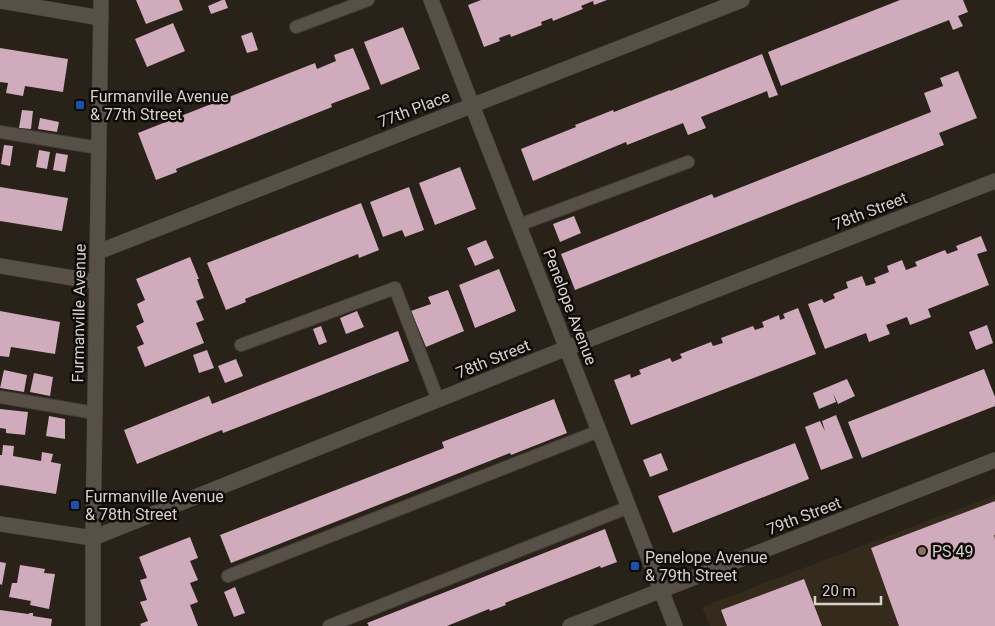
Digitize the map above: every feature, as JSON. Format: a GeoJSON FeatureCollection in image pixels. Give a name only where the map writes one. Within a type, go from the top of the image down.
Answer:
{"type":"FeatureCollection","features":[{"type":"Feature","properties":{"kind":"street","name":"Furmanville Avenue"},"geometry":{"type":"LineString","coordinates":[[93,626],[101,0]]}},
{"type":"Feature","properties":{"kind":"street","name":"Penelope Avenue"},"geometry":{"type":"LineString","coordinates":[[431,0],[675,626]]}},
{"type":"Feature","properties":{"kind":"street","name":"77th Place"},"geometry":{"type":"LineString","coordinates":[[98,252],[742,0]]}},
{"type":"Feature","properties":{"kind":"street"},"geometry":{"type":"LineString","coordinates":[[0,1],[101,18]]}},
{"type":"Feature","properties":{"kind":"street","name":"78th Street"},"geometry":{"type":"LineString","coordinates":[[93,538],[567,348],[995,181]]}},
{"type":"Feature","properties":{"kind":"street"},"geometry":{"type":"LineString","coordinates":[[0,266],[97,282]]}},
{"type":"Feature","properties":{"kind":"street","name":"79th Street"},"geometry":{"type":"LineString","coordinates":[[570,626],[995,460]]}},
{"type":"Feature","properties":{"kind":"street"},"geometry":{"type":"LineString","coordinates":[[0,524],[93,538]]}},
{"type":"Feature","properties":{"kind":"lane"},"geometry":{"type":"LineString","coordinates":[[296,27],[368,0]]}},
{"type":"Feature","properties":{"kind":"lane"},"geometry":{"type":"LineString","coordinates":[[0,132],[99,148]]}},
{"type":"Feature","properties":{"kind":"lane"},"geometry":{"type":"LineString","coordinates":[[519,225],[688,162]]}},
{"type":"Feature","properties":{"kind":"lane"},"geometry":{"type":"LineString","coordinates":[[241,346],[395,288],[438,400]]}},
{"type":"Feature","properties":{"kind":"lane"},"geometry":{"type":"LineString","coordinates":[[0,397],[95,413]]}},
{"type":"Feature","properties":{"kind":"lane"},"geometry":{"type":"LineString","coordinates":[[228,576],[599,431]]}},
{"type":"Feature","properties":{"kind":"lane"},"geometry":{"type":"LineString","coordinates":[[329,626],[629,507]]}},
{"type":"Feature","properties":{"kind":"shaded area","name":"PS 49"},"geometry":{"type":"Polygon","coordinates":[[[995,495],[995,626],[710,626],[702,607],[995,495]]]}},
{"type":"Feature","properties":{"kind":"building"},"geometry":{"type":"Polygon","coordinates":[[[136,0],[179,0],[183,10],[146,24],[136,0]]]}},
{"type":"Feature","properties":{"kind":"building"},"geometry":{"type":"Polygon","coordinates":[[[225,0],[228,8],[211,14],[208,6],[225,0]]]}},
{"type":"Feature","properties":{"kind":"building"},"geometry":{"type":"Polygon","coordinates":[[[481,0],[607,0],[594,5],[593,1],[581,6],[583,9],[553,21],[552,18],[541,22],[542,25],[511,37],[510,34],[499,38],[500,41],[484,47],[468,5],[481,0]]]}},
{"type":"Feature","properties":{"kind":"building"},"geometry":{"type":"Polygon","coordinates":[[[900,0],[963,0],[968,12],[958,16],[963,26],[953,30],[949,20],[781,86],[768,52],[900,0]]]}},
{"type":"Feature","properties":{"kind":"building"},"geometry":{"type":"Polygon","coordinates":[[[173,23],[185,51],[147,67],[135,39],[173,23]]]}},
{"type":"Feature","properties":{"kind":"building"},"geometry":{"type":"Polygon","coordinates":[[[403,27],[420,69],[381,85],[364,42],[403,27]]]}},
{"type":"Feature","properties":{"kind":"building"},"geometry":{"type":"Polygon","coordinates":[[[252,32],[258,50],[247,53],[241,36],[252,32]]]}},
{"type":"Feature","properties":{"kind":"building"},"geometry":{"type":"Polygon","coordinates":[[[0,48],[68,59],[63,92],[25,86],[23,96],[6,93],[8,83],[0,82],[0,48]]]}},
{"type":"Feature","properties":{"kind":"building"},"geometry":{"type":"Polygon","coordinates":[[[353,48],[370,89],[331,104],[332,107],[176,169],[177,172],[156,180],[138,133],[315,63],[317,69],[336,61],[334,55],[353,48]]]}},
{"type":"Feature","properties":{"kind":"building"},"geometry":{"type":"Polygon","coordinates":[[[762,54],[778,95],[769,98],[767,91],[701,117],[706,128],[688,135],[683,123],[627,145],[626,142],[533,181],[521,149],[613,110],[614,112],[670,91],[762,54]]]}},
{"type":"Feature","properties":{"kind":"building"},"geometry":{"type":"Polygon","coordinates":[[[958,71],[977,118],[939,133],[944,145],[575,290],[561,254],[712,194],[714,198],[931,112],[924,93],[943,86],[940,78],[958,71]]]}},
{"type":"Feature","properties":{"kind":"building"},"geometry":{"type":"Polygon","coordinates":[[[22,110],[33,111],[31,129],[19,128],[22,110]]]}},
{"type":"Feature","properties":{"kind":"building"},"geometry":{"type":"Polygon","coordinates":[[[40,118],[59,122],[57,132],[38,129],[40,118]]]}},
{"type":"Feature","properties":{"kind":"building"},"geometry":{"type":"Polygon","coordinates":[[[4,145],[13,146],[10,166],[1,164],[4,145]]]}},
{"type":"Feature","properties":{"kind":"building"},"geometry":{"type":"Polygon","coordinates":[[[39,150],[50,152],[47,169],[36,167],[39,150]]]}},
{"type":"Feature","properties":{"kind":"building"},"geometry":{"type":"Polygon","coordinates":[[[56,153],[68,155],[65,172],[53,170],[56,153]]]}},
{"type":"Feature","properties":{"kind":"building"},"geometry":{"type":"Polygon","coordinates":[[[460,167],[476,209],[435,225],[419,183],[460,167]]]}},
{"type":"Feature","properties":{"kind":"building"},"geometry":{"type":"Polygon","coordinates":[[[0,187],[68,198],[62,231],[0,221],[0,187]]]}},
{"type":"Feature","properties":{"kind":"building"},"geometry":{"type":"Polygon","coordinates":[[[409,187],[424,230],[405,237],[402,230],[383,237],[370,202],[409,187]]]}},
{"type":"Feature","properties":{"kind":"building"},"geometry":{"type":"Polygon","coordinates":[[[361,203],[379,250],[359,258],[358,254],[245,299],[246,302],[226,310],[207,263],[361,203]]]}},
{"type":"Feature","properties":{"kind":"building"},"geometry":{"type":"Polygon","coordinates":[[[574,216],[581,233],[560,242],[553,224],[574,216]]]}},
{"type":"Feature","properties":{"kind":"building"},"geometry":{"type":"Polygon","coordinates":[[[981,236],[987,251],[977,254],[989,285],[928,309],[931,317],[910,325],[907,317],[886,325],[890,334],[869,342],[866,333],[825,349],[808,304],[822,299],[824,303],[835,298],[833,294],[848,288],[846,282],[862,276],[866,286],[876,283],[874,278],[889,272],[887,266],[902,260],[906,270],[917,266],[915,262],[945,250],[947,254],[958,250],[956,246],[981,236]]]}},
{"type":"Feature","properties":{"kind":"building"},"geometry":{"type":"Polygon","coordinates":[[[486,240],[494,258],[475,266],[467,248],[486,240]]]}},
{"type":"Feature","properties":{"kind":"building"},"geometry":{"type":"Polygon","coordinates":[[[190,257],[204,298],[196,301],[204,320],[196,323],[204,343],[145,367],[137,347],[144,344],[136,326],[144,322],[137,304],[145,300],[136,279],[190,257]]]}},
{"type":"Feature","properties":{"kind":"building"},"geometry":{"type":"Polygon","coordinates":[[[499,269],[516,311],[475,328],[459,285],[499,269]]]}},
{"type":"Feature","properties":{"kind":"building"},"geometry":{"type":"Polygon","coordinates":[[[448,290],[464,331],[426,347],[411,311],[431,304],[428,297],[448,290]]]}},
{"type":"Feature","properties":{"kind":"building"},"geometry":{"type":"Polygon","coordinates":[[[798,308],[816,354],[631,425],[614,380],[630,374],[631,378],[641,374],[639,370],[670,358],[672,362],[682,358],[680,354],[711,342],[713,346],[723,343],[721,338],[753,326],[755,330],[764,327],[762,322],[779,315],[780,320],[785,318],[783,314],[798,308]]]}},
{"type":"Feature","properties":{"kind":"building"},"geometry":{"type":"Polygon","coordinates":[[[0,311],[60,322],[55,354],[11,347],[9,357],[0,356],[0,311]]]}},
{"type":"Feature","properties":{"kind":"building"},"geometry":{"type":"Polygon","coordinates":[[[357,311],[364,327],[346,334],[340,318],[357,311]]]}},
{"type":"Feature","properties":{"kind":"building"},"geometry":{"type":"Polygon","coordinates":[[[987,325],[993,343],[976,350],[969,332],[987,325]]]}},
{"type":"Feature","properties":{"kind":"building"},"geometry":{"type":"Polygon","coordinates":[[[321,326],[327,342],[319,345],[313,329],[321,326]]]}},
{"type":"Feature","properties":{"kind":"building"},"geometry":{"type":"Polygon","coordinates":[[[398,331],[409,361],[223,433],[222,430],[137,464],[124,430],[209,396],[212,404],[398,331]]]}},
{"type":"Feature","properties":{"kind":"building"},"geometry":{"type":"Polygon","coordinates":[[[207,350],[214,368],[199,373],[193,355],[207,350]]]}},
{"type":"Feature","properties":{"kind":"building"},"geometry":{"type":"Polygon","coordinates":[[[236,359],[243,376],[225,383],[218,366],[236,359]]]}},
{"type":"Feature","properties":{"kind":"building"},"geometry":{"type":"Polygon","coordinates":[[[984,369],[995,397],[995,406],[862,458],[848,422],[984,369]]]}},
{"type":"Feature","properties":{"kind":"building"},"geometry":{"type":"Polygon","coordinates":[[[4,370],[27,375],[24,392],[0,388],[4,370]]]}},
{"type":"Feature","properties":{"kind":"building"},"geometry":{"type":"Polygon","coordinates":[[[34,373],[53,377],[50,396],[30,392],[34,373]]]}},
{"type":"Feature","properties":{"kind":"building"},"geometry":{"type":"Polygon","coordinates":[[[847,379],[855,396],[838,404],[833,393],[836,402],[819,409],[813,393],[847,379]]]}},
{"type":"Feature","properties":{"kind":"building"},"geometry":{"type":"Polygon","coordinates":[[[554,399],[567,433],[511,455],[510,453],[231,563],[220,535],[444,448],[442,442],[554,399]]]}},
{"type":"Feature","properties":{"kind":"building"},"geometry":{"type":"Polygon","coordinates":[[[0,409],[28,412],[25,435],[6,433],[6,429],[0,428],[0,409]]]}},
{"type":"Feature","properties":{"kind":"building"},"geometry":{"type":"Polygon","coordinates":[[[836,415],[853,458],[821,470],[805,427],[820,421],[825,431],[822,421],[836,415]]]}},
{"type":"Feature","properties":{"kind":"building"},"geometry":{"type":"Polygon","coordinates":[[[49,416],[65,419],[65,439],[46,436],[49,416]]]}},
{"type":"Feature","properties":{"kind":"building"},"geometry":{"type":"Polygon","coordinates":[[[795,443],[809,479],[673,533],[658,496],[795,443]]]}},
{"type":"Feature","properties":{"kind":"building"},"geometry":{"type":"Polygon","coordinates":[[[3,445],[14,446],[13,456],[41,461],[42,452],[53,454],[51,462],[61,464],[56,494],[0,485],[0,455],[2,455],[3,445]]]}},
{"type":"Feature","properties":{"kind":"building"},"geometry":{"type":"Polygon","coordinates":[[[661,453],[668,470],[650,477],[643,460],[661,453]]]}},
{"type":"Feature","properties":{"kind":"building"},"geometry":{"type":"Polygon","coordinates":[[[995,501],[995,626],[899,626],[871,548],[995,501]]]}},
{"type":"Feature","properties":{"kind":"building"},"geometry":{"type":"Polygon","coordinates":[[[605,529],[617,562],[601,568],[600,566],[505,603],[506,605],[490,611],[489,609],[447,626],[369,626],[367,623],[605,529]]]}},
{"type":"Feature","properties":{"kind":"building"},"geometry":{"type":"Polygon","coordinates":[[[190,537],[198,558],[190,561],[198,580],[190,583],[198,602],[190,605],[198,626],[141,626],[140,624],[148,621],[140,602],[147,600],[140,580],[147,578],[139,557],[190,537]]]}},
{"type":"Feature","properties":{"kind":"building"},"geometry":{"type":"Polygon","coordinates":[[[0,562],[6,563],[2,585],[0,584],[0,562]]]}},
{"type":"Feature","properties":{"kind":"building"},"geometry":{"type":"Polygon","coordinates":[[[20,565],[45,569],[44,573],[55,574],[49,609],[30,605],[31,601],[9,597],[12,583],[17,583],[20,565]]]}},
{"type":"Feature","properties":{"kind":"building"},"geometry":{"type":"Polygon","coordinates":[[[804,579],[822,626],[727,626],[721,610],[804,579]]]}},
{"type":"Feature","properties":{"kind":"building"},"geometry":{"type":"Polygon","coordinates":[[[235,587],[245,613],[234,617],[224,592],[235,587]]]}},
{"type":"Feature","properties":{"kind":"building"},"geometry":{"type":"Polygon","coordinates":[[[0,610],[33,613],[33,616],[52,619],[51,626],[0,626],[0,610]]]}},
{"type":"Feature","properties":{"kind":"place","name":"Furmanville Avenue & 77th Street"},"geometry":{"type":"Point","coordinates":[80,105]}},
{"type":"Feature","properties":{"kind":"place","name":"Furmanville Avenue & 78th Street"},"geometry":{"type":"Point","coordinates":[75,505]}},
{"type":"Feature","properties":{"kind":"place","name":"PS 49"},"geometry":{"type":"Point","coordinates":[922,551]}},
{"type":"Feature","properties":{"kind":"place","name":"Penelope Avenue & 79th Street"},"geometry":{"type":"Point","coordinates":[635,566]}}]}
